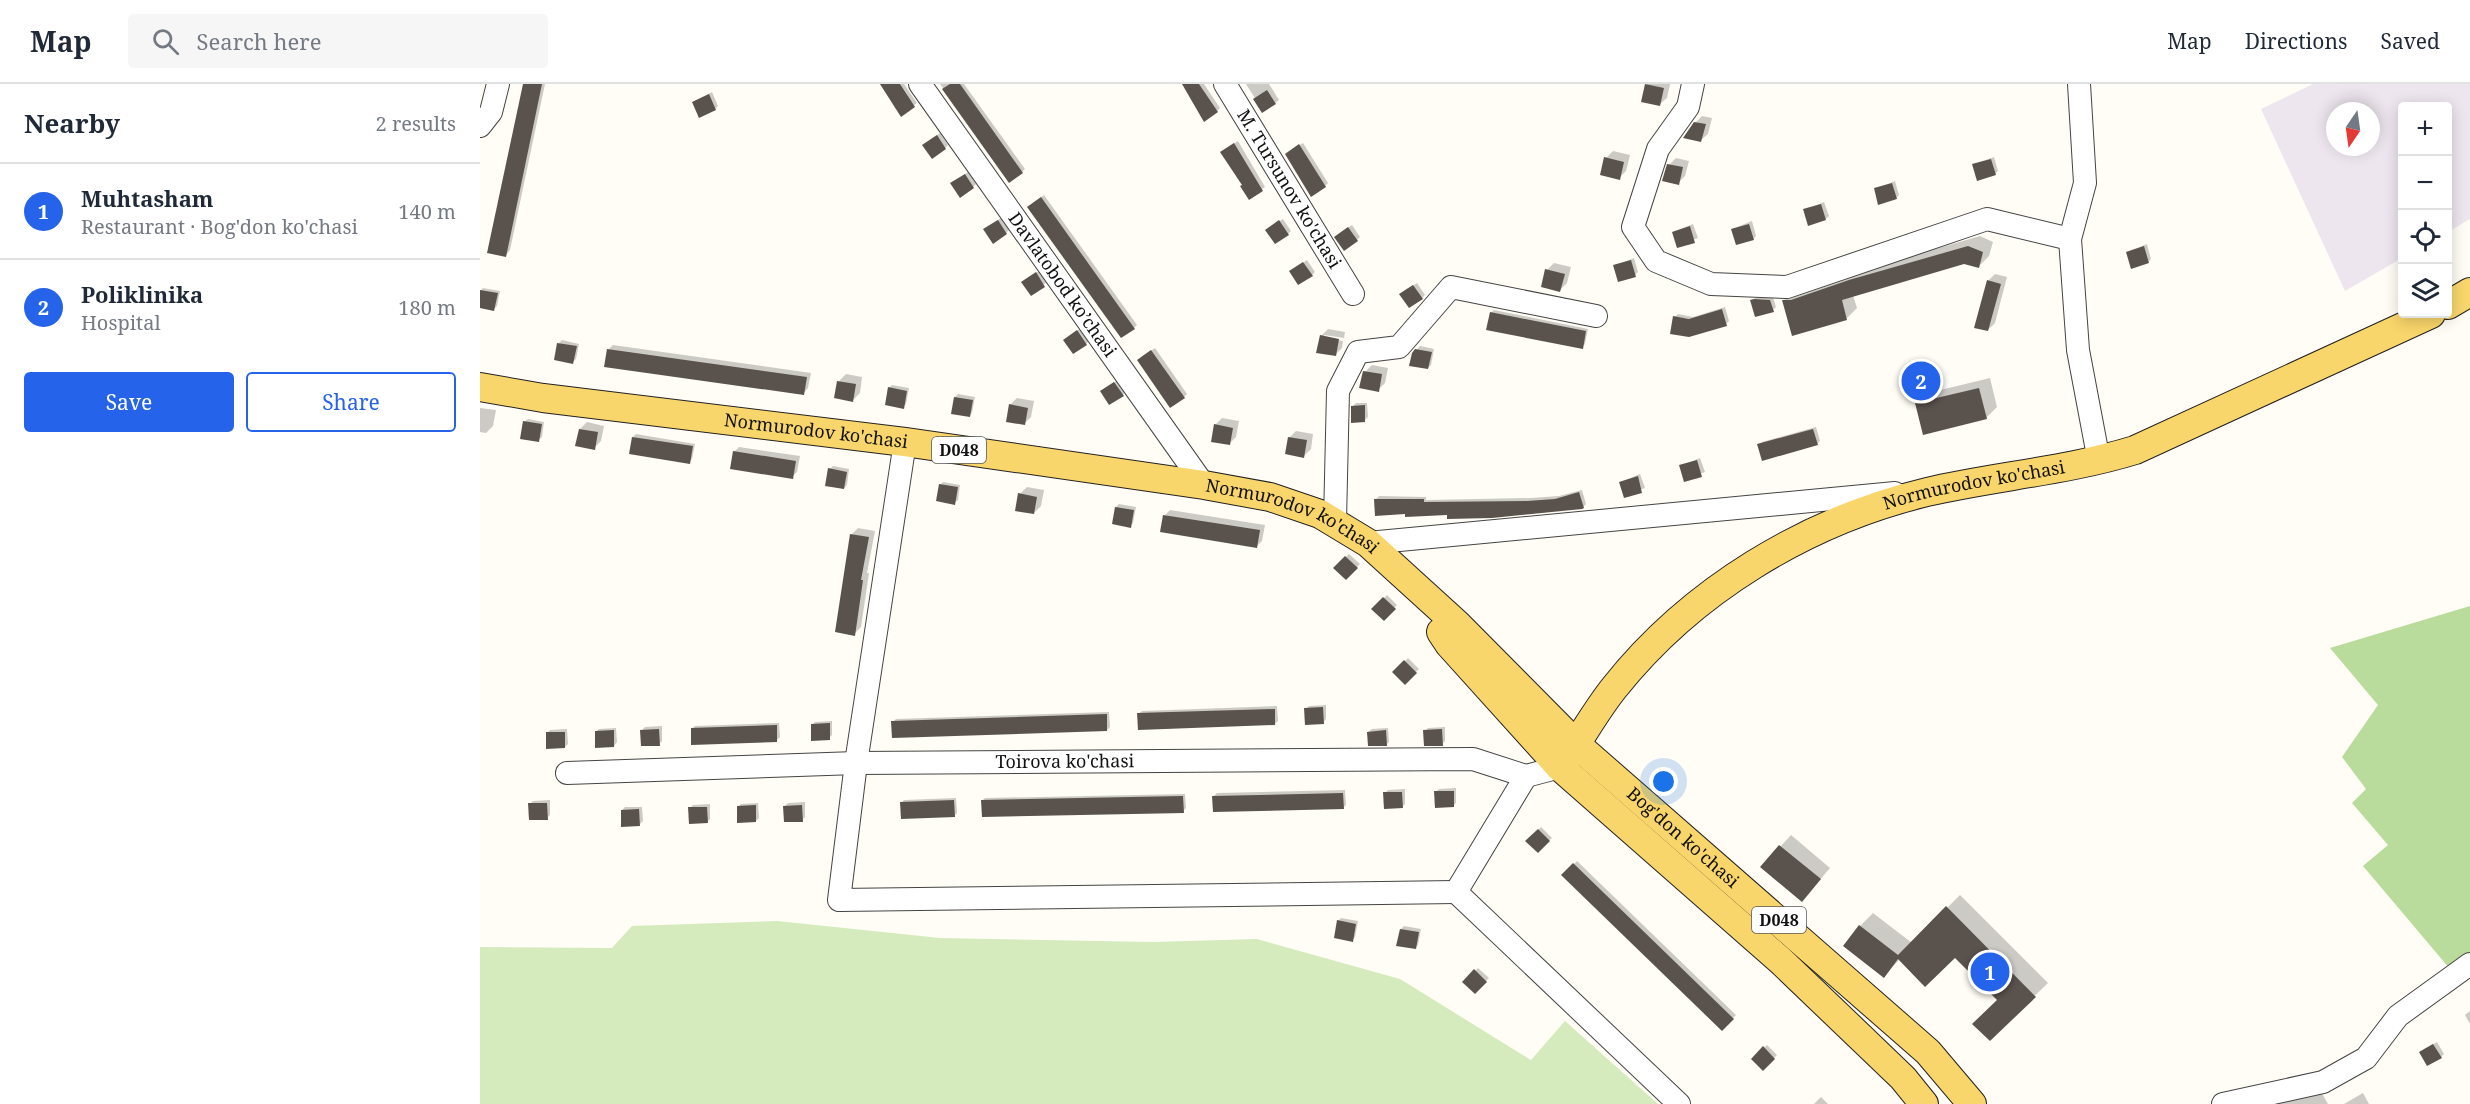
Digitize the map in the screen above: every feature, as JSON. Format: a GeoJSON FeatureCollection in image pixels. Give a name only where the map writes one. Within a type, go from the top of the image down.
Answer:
{"type":"FeatureCollection","features":[{"type":"Feature","properties":{"kind":"main road"},"geometry":{"type":"LineString","coordinates":[[2452,303],[2470,292]]}},
{"type":"Feature","properties":{"kind":"main road","name":"Normurodov ko'chasi"},"geometry":{"type":"LineString","coordinates":[[480,387],[543,398],[905,442],[1204,485],[1287,501],[1335,521],[1368,543],[1413,584],[1449,644],[1568,756],[1618,683],[1668,630],[1705,597],[1767,557],[1831,525],[1893,502],[1949,488],[2099,461],[2135,450],[2422,318]]}},
{"type":"Feature","properties":{"kind":"main road","name":"Bog'don ko'chasi"},"geometry":{"type":"LineString","coordinates":[[1568,756],[1928,1052],[1972,1104]]}},
{"type":"Feature","properties":{"kind":"main road","name":"Bog'don ko'chasi"},"geometry":{"type":"LineString","coordinates":[[1568,756],[1903,1078],[1924,1104]]}},
{"type":"Feature","properties":{"kind":"main road"},"geometry":{"type":"LineString","coordinates":[[1903,1078],[1911,1082],[1920,1081],[1928,1076],[1932,1068],[1932,1059],[1928,1052]]}},
{"type":"Feature","properties":{"kind":"street"},"geometry":{"type":"LineString","coordinates":[[480,126],[492,112],[498,84]]}},
{"type":"Feature","properties":{"kind":"street","name":"Davlatobod ko’chasi"},"geometry":{"type":"LineString","coordinates":[[920,84],[1204,485]]}},
{"type":"Feature","properties":{"kind":"street","name":"M. Tursunov ko'chasi"},"geometry":{"type":"LineString","coordinates":[[1225,84],[1353,294]]}},
{"type":"Feature","properties":{"kind":"street"},"geometry":{"type":"LineString","coordinates":[[1694,84],[1688,107],[1658,149],[1633,227],[1656,261],[1667,266],[1711,284],[1787,287],[1987,219],[2070,239]]}},
{"type":"Feature","properties":{"kind":"street"},"geometry":{"type":"LineString","coordinates":[[2079,84],[2085,183],[2070,239],[2078,350],[2099,461]]}},
{"type":"Feature","properties":{"kind":"street"},"geometry":{"type":"LineString","coordinates":[[1335,521],[1338,391],[1358,352],[1399,347],[1451,287],[1596,316]]}},
{"type":"Feature","properties":{"kind":"street"},"geometry":{"type":"LineString","coordinates":[[905,442],[856,763],[839,900],[1456,892],[1679,1104]]}},
{"type":"Feature","properties":{"kind":"street"},"geometry":{"type":"LineString","coordinates":[[1368,543],[1949,488]]}},
{"type":"Feature","properties":{"kind":"street"},"geometry":{"type":"LineString","coordinates":[[1456,892],[1527,776],[1568,756]]}},
{"type":"Feature","properties":{"kind":"street","name":"Toirova ko'chasi"},"geometry":{"type":"LineString","coordinates":[[567,773],[856,763],[1473,759],[1527,776]]}},
{"type":"Feature","properties":{"kind":"street"},"geometry":{"type":"LineString","coordinates":[[2223,1104],[2323,1082],[2331,1078],[2366,1058],[2398,1016],[2470,964]]}},
{"type":"Feature","properties":{"kind":"shaded area"},"geometry":{"type":"Polygon","coordinates":[[[2313,84],[2470,84],[2470,219],[2452,230],[2452,102],[2398,102],[2398,260],[2345,291],[2261,109],[2313,84]]]}},
{"type":"Feature","properties":{"kind":"green space"},"geometry":{"type":"Polygon","coordinates":[[[2470,606],[2470,953],[2450,969],[2363,866],[2388,845],[2352,803],[2366,789],[2342,757],[2378,705],[2330,648],[2470,606]]]}},
{"type":"Feature","properties":{"kind":"green space"},"geometry":{"type":"Polygon","coordinates":[[[777,921],[940,938],[1154,942],[1257,939],[1400,979],[1531,1060],[1565,1021],[1658,1104],[480,1104],[480,947],[612,948],[632,926],[777,921]]]}},
{"type":"Feature","properties":{"kind":"building"},"geometry":{"type":"Polygon","coordinates":[[[523,84],[542,84],[506,257],[487,253],[523,84]]]}},
{"type":"Feature","properties":{"kind":"building"},"geometry":{"type":"Polygon","coordinates":[[[880,84],[900,84],[915,107],[901,117],[880,84]]]}},
{"type":"Feature","properties":{"kind":"building"},"geometry":{"type":"Polygon","coordinates":[[[950,84],[960,84],[1023,173],[1009,183],[942,89],[950,84]]]}},
{"type":"Feature","properties":{"kind":"building"},"geometry":{"type":"Polygon","coordinates":[[[1182,84],[1199,84],[1218,112],[1204,122],[1182,84]]]}},
{"type":"Feature","properties":{"kind":"building"},"geometry":{"type":"Polygon","coordinates":[[[1645,84],[1664,88],[1660,106],[1641,102],[1645,84]]]}},
{"type":"Feature","properties":{"kind":"building"},"geometry":{"type":"Polygon","coordinates":[[[1267,90],[1276,104],[1262,113],[1253,99],[1267,90]]]}},
{"type":"Feature","properties":{"kind":"building"},"geometry":{"type":"Polygon","coordinates":[[[709,94],[716,110],[699,118],[692,102],[709,94]]]}},
{"type":"Feature","properties":{"kind":"building"},"geometry":{"type":"Polygon","coordinates":[[[1694,122],[1706,124],[1701,142],[1683,138],[1694,122]]]}},
{"type":"Feature","properties":{"kind":"building"},"geometry":{"type":"Polygon","coordinates":[[[937,135],[946,149],[932,159],[922,145],[937,135]]]}},
{"type":"Feature","properties":{"kind":"building"},"geometry":{"type":"Polygon","coordinates":[[[1234,143],[1263,191],[1249,200],[1220,152],[1234,143]]]}},
{"type":"Feature","properties":{"kind":"building"},"geometry":{"type":"Polygon","coordinates":[[[1299,144],[1326,187],[1311,197],[1285,154],[1299,144]]]}},
{"type":"Feature","properties":{"kind":"building"},"geometry":{"type":"Polygon","coordinates":[[[1604,157],[1624,162],[1620,180],[1600,175],[1604,157]]]}},
{"type":"Feature","properties":{"kind":"building"},"geometry":{"type":"Polygon","coordinates":[[[1991,159],[1996,175],[1977,181],[1972,164],[1991,159]]]}},
{"type":"Feature","properties":{"kind":"building"},"geometry":{"type":"Polygon","coordinates":[[[1667,164],[1683,167],[1679,185],[1662,181],[1667,164]]]}},
{"type":"Feature","properties":{"kind":"building"},"geometry":{"type":"Polygon","coordinates":[[[965,174],[974,188],[960,198],[950,183],[965,174]]]}},
{"type":"Feature","properties":{"kind":"building"},"geometry":{"type":"Polygon","coordinates":[[[1892,183],[1897,199],[1878,205],[1874,188],[1892,183]]]}},
{"type":"Feature","properties":{"kind":"building"},"geometry":{"type":"Polygon","coordinates":[[[1041,197],[1135,329],[1121,338],[1027,207],[1041,197]]]}},
{"type":"Feature","properties":{"kind":"building"},"geometry":{"type":"Polygon","coordinates":[[[1821,204],[1826,220],[1808,226],[1803,209],[1821,204]]]}},
{"type":"Feature","properties":{"kind":"building"},"geometry":{"type":"Polygon","coordinates":[[[998,220],[1007,234],[993,244],[983,229],[998,220]]]}},
{"type":"Feature","properties":{"kind":"building"},"geometry":{"type":"Polygon","coordinates":[[[1279,220],[1289,235],[1275,244],[1265,230],[1279,220]]]}},
{"type":"Feature","properties":{"kind":"building"},"geometry":{"type":"Polygon","coordinates":[[[1749,224],[1754,240],[1736,245],[1731,229],[1749,224]]]}},
{"type":"Feature","properties":{"kind":"building"},"geometry":{"type":"Polygon","coordinates":[[[1690,226],[1695,243],[1677,248],[1672,232],[1690,226]]]}},
{"type":"Feature","properties":{"kind":"building"},"geometry":{"type":"Polygon","coordinates":[[[1348,227],[1358,241],[1344,251],[1334,237],[1348,227]]]}},
{"type":"Feature","properties":{"kind":"building"},"geometry":{"type":"Polygon","coordinates":[[[1968,246],[1983,252],[1979,268],[1964,264],[1842,300],[1847,320],[1792,336],[1782,300],[1791,300],[1849,280],[1968,246]]]}},
{"type":"Feature","properties":{"kind":"building"},"geometry":{"type":"Polygon","coordinates":[[[2144,246],[2149,263],[2131,269],[2126,252],[2144,246]]]}},
{"type":"Feature","properties":{"kind":"building"},"geometry":{"type":"Polygon","coordinates":[[[1631,260],[1636,277],[1618,282],[1613,265],[1631,260]]]}},
{"type":"Feature","properties":{"kind":"building"},"geometry":{"type":"Polygon","coordinates":[[[1303,262],[1313,276],[1298,285],[1289,271],[1303,262]]]}},
{"type":"Feature","properties":{"kind":"building"},"geometry":{"type":"Polygon","coordinates":[[[1545,269],[1565,274],[1560,292],[1541,287],[1545,269]]]}},
{"type":"Feature","properties":{"kind":"building"},"geometry":{"type":"Polygon","coordinates":[[[1036,272],[1045,287],[1031,296],[1021,282],[1036,272]]]}},
{"type":"Feature","properties":{"kind":"building"},"geometry":{"type":"Polygon","coordinates":[[[1987,280],[2001,284],[1988,331],[1974,328],[1987,280]]]}},
{"type":"Feature","properties":{"kind":"building"},"geometry":{"type":"Polygon","coordinates":[[[1413,285],[1423,299],[1409,308],[1399,294],[1413,285]]]}},
{"type":"Feature","properties":{"kind":"building"},"geometry":{"type":"Polygon","coordinates":[[[480,290],[498,293],[494,311],[480,308],[480,290]]]}},
{"type":"Feature","properties":{"kind":"building"},"geometry":{"type":"Polygon","coordinates":[[[1750,300],[1770,300],[1774,312],[1755,317],[1750,300]]]}},
{"type":"Feature","properties":{"kind":"building"},"geometry":{"type":"Polygon","coordinates":[[[1722,309],[1727,326],[1689,337],[1670,334],[1673,316],[1689,319],[1722,309]]]}},
{"type":"Feature","properties":{"kind":"building"},"geometry":{"type":"Polygon","coordinates":[[[1490,312],[1586,331],[1583,349],[1486,330],[1490,312]]]}},
{"type":"Feature","properties":{"kind":"building"},"geometry":{"type":"Polygon","coordinates":[[[1077,330],[1087,345],[1073,354],[1063,340],[1077,330]]]}},
{"type":"Feature","properties":{"kind":"building"},"geometry":{"type":"Polygon","coordinates":[[[1320,335],[1339,339],[1336,356],[1316,353],[1320,335]]]}},
{"type":"Feature","properties":{"kind":"building"},"geometry":{"type":"Polygon","coordinates":[[[557,343],[577,346],[573,364],[554,360],[557,343]]]}},
{"type":"Feature","properties":{"kind":"building"},"geometry":{"type":"Polygon","coordinates":[[[607,349],[807,377],[804,395],[604,367],[607,349]]]}},
{"type":"Feature","properties":{"kind":"building"},"geometry":{"type":"Polygon","coordinates":[[[1415,349],[1432,352],[1428,369],[1409,366],[1415,349]]]}},
{"type":"Feature","properties":{"kind":"building"},"geometry":{"type":"Polygon","coordinates":[[[1151,350],[1185,398],[1170,408],[1137,360],[1151,350]]]}},
{"type":"Feature","properties":{"kind":"building"},"geometry":{"type":"Polygon","coordinates":[[[1363,371],[1382,374],[1379,392],[1359,388],[1363,371]]]}},
{"type":"Feature","properties":{"kind":"building"},"geometry":{"type":"Polygon","coordinates":[[[837,381],[856,384],[853,402],[834,398],[837,381]]]}},
{"type":"Feature","properties":{"kind":"building"},"geometry":{"type":"Polygon","coordinates":[[[1114,382],[1124,396],[1109,405],[1100,391],[1114,382]]]}},
{"type":"Feature","properties":{"kind":"building"},"geometry":{"type":"Polygon","coordinates":[[[888,387],[907,391],[904,409],[885,405],[888,387]]]}},
{"type":"Feature","properties":{"kind":"building"},"geometry":{"type":"Polygon","coordinates":[[[1979,388],[1987,419],[1923,435],[1915,403],[1979,388]]]}},
{"type":"Feature","properties":{"kind":"building"},"geometry":{"type":"Polygon","coordinates":[[[954,397],[973,400],[970,417],[951,414],[954,397]]]}},
{"type":"Feature","properties":{"kind":"building"},"geometry":{"type":"Polygon","coordinates":[[[1009,404],[1028,408],[1025,425],[1006,422],[1009,404]]]}},
{"type":"Feature","properties":{"kind":"building"},"geometry":{"type":"Polygon","coordinates":[[[1365,405],[1365,422],[1351,423],[1351,406],[1365,405]]]}},
{"type":"Feature","properties":{"kind":"building"},"geometry":{"type":"Polygon","coordinates":[[[523,421],[542,424],[539,442],[520,439],[523,421]]]}},
{"type":"Feature","properties":{"kind":"building"},"geometry":{"type":"Polygon","coordinates":[[[1214,424],[1233,428],[1230,445],[1211,442],[1214,424]]]}},
{"type":"Feature","properties":{"kind":"building"},"geometry":{"type":"Polygon","coordinates":[[[579,429],[598,432],[595,450],[575,446],[579,429]]]}},
{"type":"Feature","properties":{"kind":"building"},"geometry":{"type":"Polygon","coordinates":[[[1813,429],[1818,445],[1762,461],[1757,444],[1813,429]]]}},
{"type":"Feature","properties":{"kind":"building"},"geometry":{"type":"Polygon","coordinates":[[[632,437],[693,446],[690,464],[629,454],[632,437]]]}},
{"type":"Feature","properties":{"kind":"building"},"geometry":{"type":"Polygon","coordinates":[[[1288,437],[1307,440],[1304,458],[1285,454],[1288,437]]]}},
{"type":"Feature","properties":{"kind":"building"},"geometry":{"type":"Polygon","coordinates":[[[733,451],[796,461],[793,479],[730,469],[733,451]]]}},
{"type":"Feature","properties":{"kind":"building"},"geometry":{"type":"Polygon","coordinates":[[[1697,460],[1702,477],[1684,482],[1679,465],[1697,460]]]}},
{"type":"Feature","properties":{"kind":"building"},"geometry":{"type":"Polygon","coordinates":[[[828,468],[847,472],[844,489],[825,486],[828,468]]]}},
{"type":"Feature","properties":{"kind":"building"},"geometry":{"type":"Polygon","coordinates":[[[1638,476],[1642,493],[1624,498],[1619,482],[1638,476]]]}},
{"type":"Feature","properties":{"kind":"building"},"geometry":{"type":"Polygon","coordinates":[[[939,484],[958,487],[955,505],[936,501],[939,484]]]}},
{"type":"Feature","properties":{"kind":"building"},"geometry":{"type":"Polygon","coordinates":[[[1579,492],[1584,508],[1582,509],[1492,518],[1447,519],[1447,515],[1405,517],[1405,514],[1375,516],[1374,499],[1424,499],[1424,502],[1527,501],[1555,499],[1579,492]]]}},
{"type":"Feature","properties":{"kind":"building"},"geometry":{"type":"Polygon","coordinates":[[[1018,493],[1037,497],[1034,514],[1015,511],[1018,493]]]}},
{"type":"Feature","properties":{"kind":"building"},"geometry":{"type":"Polygon","coordinates":[[[1115,507],[1134,510],[1131,528],[1112,524],[1115,507]]]}},
{"type":"Feature","properties":{"kind":"building"},"geometry":{"type":"Polygon","coordinates":[[[1163,515],[1260,530],[1257,548],[1160,532],[1163,515]]]}},
{"type":"Feature","properties":{"kind":"building"},"geometry":{"type":"Polygon","coordinates":[[[850,534],[869,537],[861,580],[863,580],[855,636],[835,632],[850,534]]]}},
{"type":"Feature","properties":{"kind":"building"},"geometry":{"type":"Polygon","coordinates":[[[1345,556],[1358,568],[1346,580],[1333,568],[1345,556]]]}},
{"type":"Feature","properties":{"kind":"building"},"geometry":{"type":"Polygon","coordinates":[[[1383,597],[1396,609],[1384,621],[1371,609],[1383,597]]]}},
{"type":"Feature","properties":{"kind":"building"},"geometry":{"type":"Polygon","coordinates":[[[1404,660],[1417,673],[1405,685],[1392,672],[1404,660]]]}},
{"type":"Feature","properties":{"kind":"building"},"geometry":{"type":"Polygon","coordinates":[[[1323,707],[1324,724],[1305,725],[1304,708],[1323,707]]]}},
{"type":"Feature","properties":{"kind":"building"},"geometry":{"type":"Polygon","coordinates":[[[1275,709],[1275,725],[1138,730],[1137,713],[1275,709]]]}},
{"type":"Feature","properties":{"kind":"building"},"geometry":{"type":"Polygon","coordinates":[[[1107,714],[1107,731],[892,738],[891,721],[1107,714]]]}},
{"type":"Feature","properties":{"kind":"building"},"geometry":{"type":"Polygon","coordinates":[[[830,723],[830,740],[811,741],[811,724],[830,723]]]}},
{"type":"Feature","properties":{"kind":"building"},"geometry":{"type":"Polygon","coordinates":[[[777,725],[777,742],[691,745],[691,728],[777,725]]]}},
{"type":"Feature","properties":{"kind":"building"},"geometry":{"type":"Polygon","coordinates":[[[659,729],[660,746],[641,746],[640,730],[659,729]]]}},
{"type":"Feature","properties":{"kind":"building"},"geometry":{"type":"Polygon","coordinates":[[[1442,729],[1443,746],[1424,746],[1423,730],[1442,729]]]}},
{"type":"Feature","properties":{"kind":"building"},"geometry":{"type":"Polygon","coordinates":[[[614,730],[614,747],[595,748],[595,731],[614,730]]]}},
{"type":"Feature","properties":{"kind":"building"},"geometry":{"type":"Polygon","coordinates":[[[1386,730],[1387,746],[1368,746],[1367,732],[1386,730]]]}},
{"type":"Feature","properties":{"kind":"building"},"geometry":{"type":"Polygon","coordinates":[[[546,732],[565,732],[565,748],[546,749],[546,732]]]}},
{"type":"Feature","properties":{"kind":"building"},"geometry":{"type":"Polygon","coordinates":[[[1434,791],[1454,791],[1454,807],[1435,808],[1434,791]]]}},
{"type":"Feature","properties":{"kind":"building"},"geometry":{"type":"Polygon","coordinates":[[[1383,792],[1402,792],[1403,808],[1384,809],[1383,792]]]}},
{"type":"Feature","properties":{"kind":"building"},"geometry":{"type":"Polygon","coordinates":[[[1343,793],[1344,809],[1213,812],[1212,796],[1343,793]]]}},
{"type":"Feature","properties":{"kind":"building"},"geometry":{"type":"Polygon","coordinates":[[[1183,796],[1184,813],[982,817],[981,800],[1183,796]]]}},
{"type":"Feature","properties":{"kind":"building"},"geometry":{"type":"Polygon","coordinates":[[[954,800],[955,817],[901,819],[900,802],[954,800]]]}},
{"type":"Feature","properties":{"kind":"building"},"geometry":{"type":"Polygon","coordinates":[[[528,803],[547,803],[548,820],[529,820],[528,803]]]}},
{"type":"Feature","properties":{"kind":"building"},"geometry":{"type":"Polygon","coordinates":[[[756,805],[756,822],[737,823],[737,806],[756,805]]]}},
{"type":"Feature","properties":{"kind":"building"},"geometry":{"type":"Polygon","coordinates":[[[802,805],[803,822],[784,822],[783,806],[802,805]]]}},
{"type":"Feature","properties":{"kind":"building"},"geometry":{"type":"Polygon","coordinates":[[[688,807],[707,807],[708,823],[689,824],[688,807]]]}},
{"type":"Feature","properties":{"kind":"building"},"geometry":{"type":"Polygon","coordinates":[[[639,809],[640,826],[621,827],[621,810],[639,809]]]}},
{"type":"Feature","properties":{"kind":"building"},"geometry":{"type":"Polygon","coordinates":[[[1538,829],[1550,841],[1538,853],[1525,841],[1538,829]]]}},
{"type":"Feature","properties":{"kind":"building"},"geometry":{"type":"Polygon","coordinates":[[[1779,845],[1821,879],[1802,902],[1760,867],[1779,845]]]}},
{"type":"Feature","properties":{"kind":"building"},"geometry":{"type":"Polygon","coordinates":[[[1573,863],[1734,1019],[1722,1031],[1561,875],[1573,863]]]}},
{"type":"Feature","properties":{"kind":"building"},"geometry":{"type":"Polygon","coordinates":[[[1946,906],[2036,997],[1990,1041],[1972,1024],[1997,1000],[1955,958],[1925,987],[1898,959],[1884,978],[1843,946],[1859,925],[1898,955],[1946,906]]]}},
{"type":"Feature","properties":{"kind":"building"},"geometry":{"type":"Polygon","coordinates":[[[1337,920],[1356,924],[1353,942],[1334,938],[1337,920]]]}},
{"type":"Feature","properties":{"kind":"building"},"geometry":{"type":"Polygon","coordinates":[[[1400,929],[1419,932],[1416,949],[1396,946],[1400,929]]]}},
{"type":"Feature","properties":{"kind":"building"},"geometry":{"type":"Polygon","coordinates":[[[1474,969],[1487,982],[1475,994],[1462,982],[1474,969]]]}},
{"type":"Feature","properties":{"kind":"building"},"geometry":{"type":"Polygon","coordinates":[[[2433,1044],[2442,1058],[2427,1066],[2419,1052],[2433,1044]]]}},
{"type":"Feature","properties":{"kind":"building"},"geometry":{"type":"Polygon","coordinates":[[[1763,1046],[1775,1059],[1763,1071],[1751,1059],[1763,1046]]]}},
{"type":"Feature","properties":{"kind":"place","name":"Poliklinika"},"geometry":{"type":"Point","coordinates":[1921,381]}},
{"type":"Feature","properties":{"kind":"place","name":"Muhtasham"},"geometry":{"type":"Point","coordinates":[1990,972]}}]}
